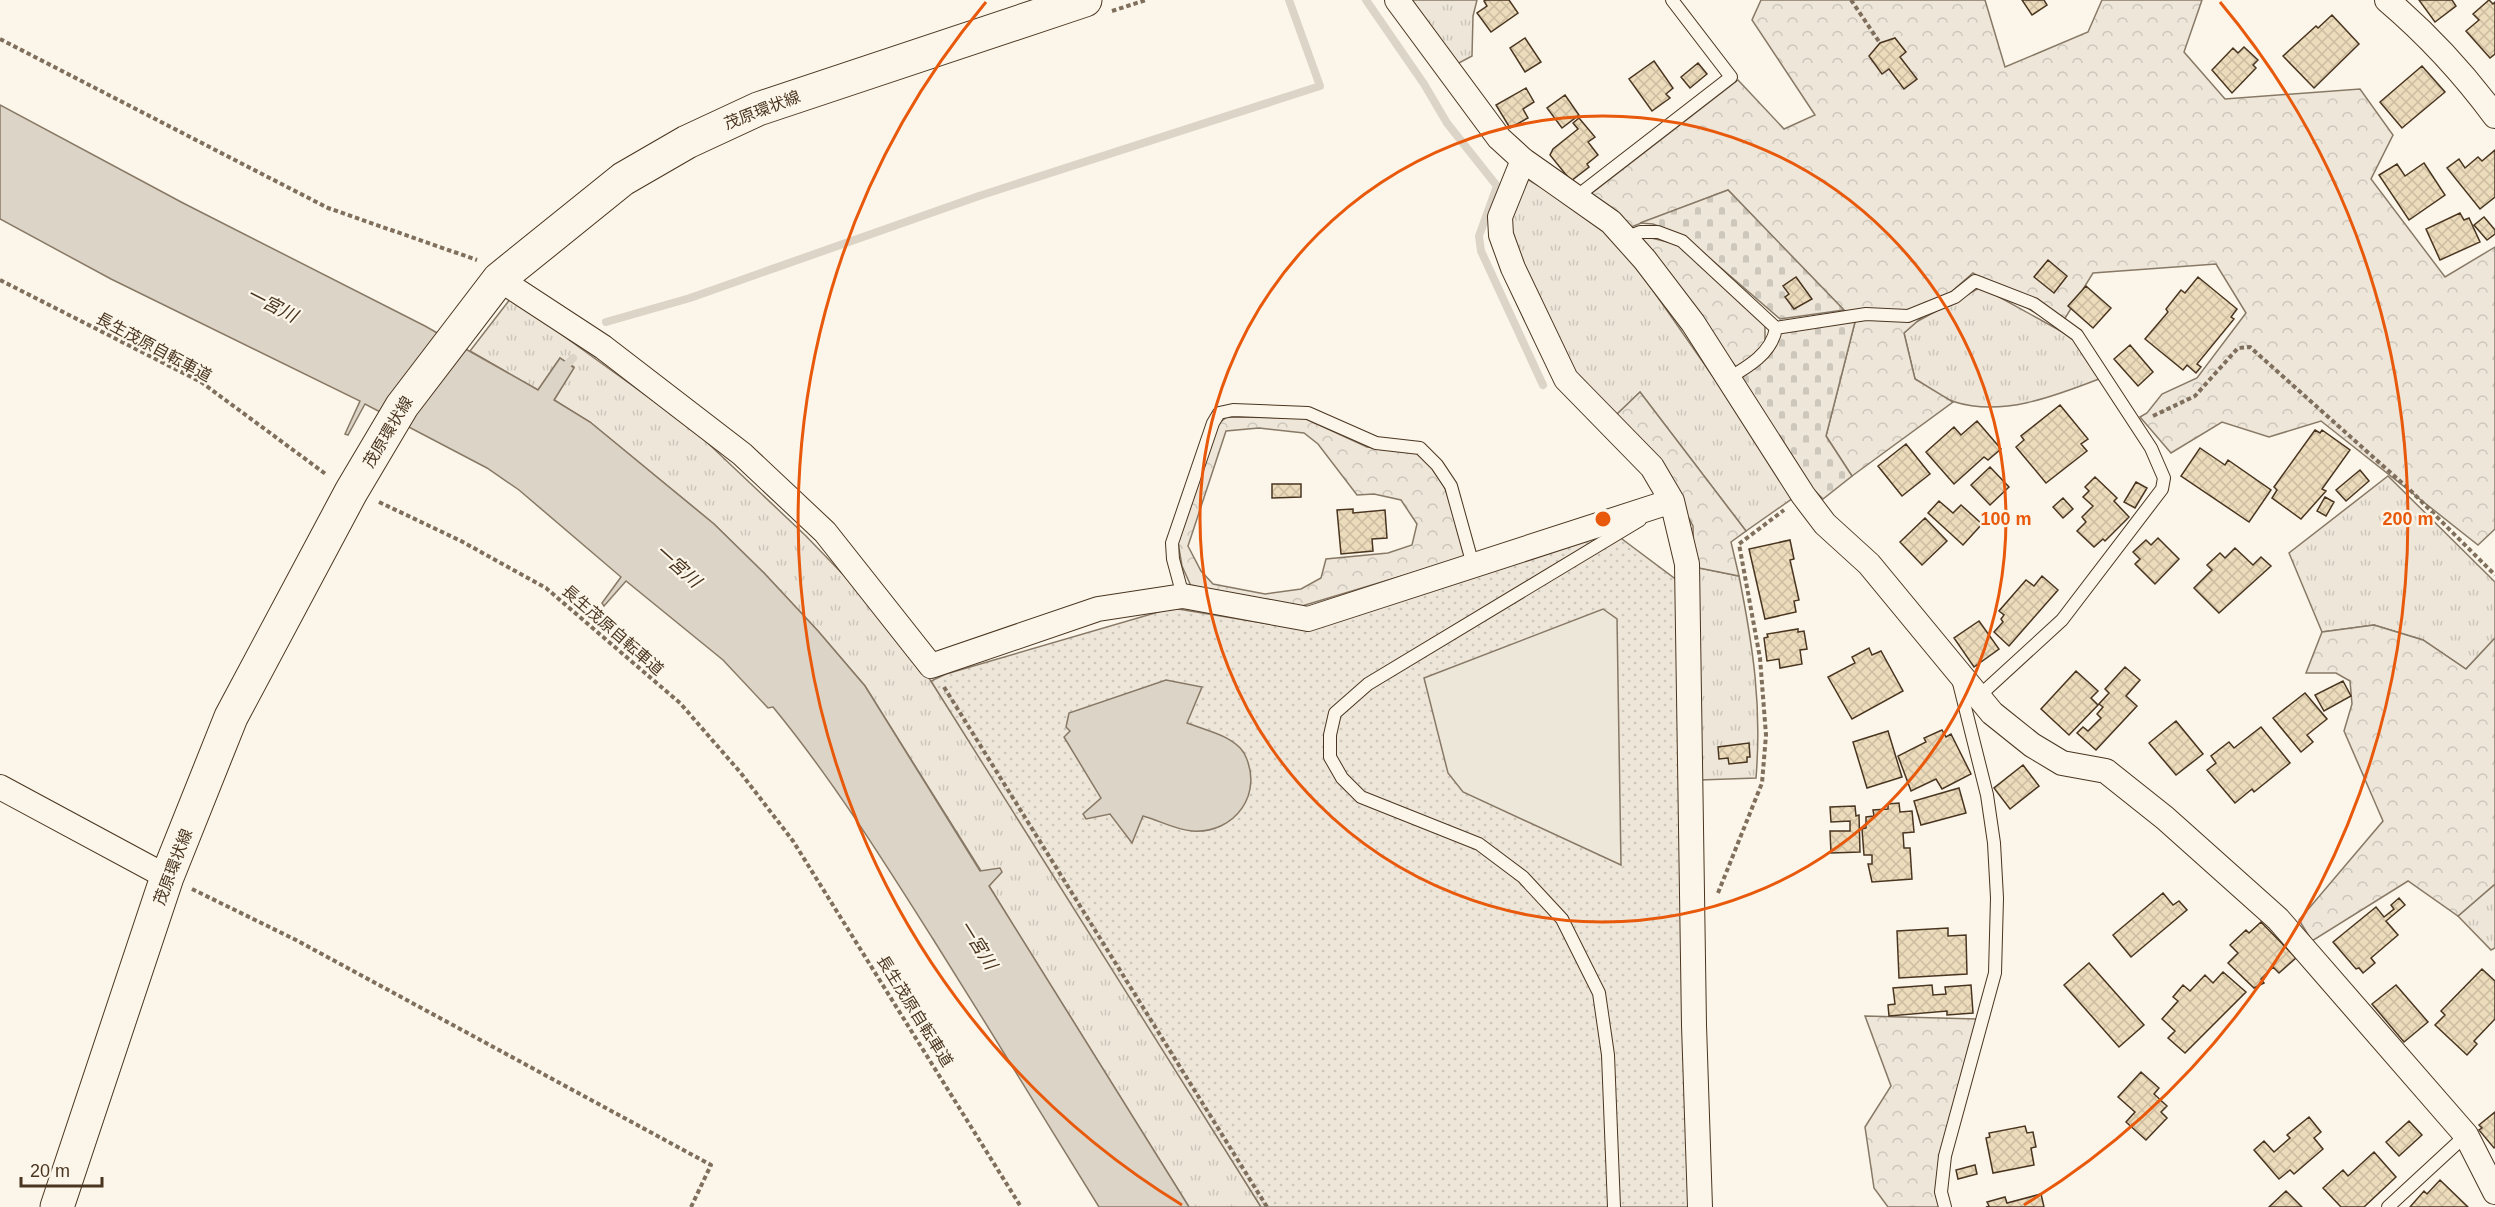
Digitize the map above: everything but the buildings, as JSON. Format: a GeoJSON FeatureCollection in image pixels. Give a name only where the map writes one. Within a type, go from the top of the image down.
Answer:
{"type":"FeatureCollection","features":[{"type":"Feature","properties":{"kind":"main road","name":"茂原環状線"},"geometry":{"type":"LineString","coordinates":[[57,1207],[167,877],[231,717],[351,492],[402,406],[499,279],[623,179],[687,141],[758,109],[1085,0]]}},
{"type":"Feature","properties":{"kind":"street"},"geometry":{"type":"LineString","coordinates":[[1397,0],[1499,138],[1523,160],[1611,222],[1625,237],[1693,323],[1803,495],[1825,524],[1869,564],[1992,713],[2032,745],[2062,763],[2106,771],[2165,818],[2278,919],[2466,1135],[2495,1192]]}},
{"type":"Feature","properties":{"kind":"street"},"geometry":{"type":"LineString","coordinates":[[2387,0],[2416,24],[2478,93],[2495,116]]}},
{"type":"Feature","properties":{"kind":"street"},"geometry":{"type":"LineString","coordinates":[[1523,160],[1500,217],[1501,235],[1513,268],[1566,379],[1652,467],[1672,501],[1687,564],[1694,1025],[1700,1207]]}},
{"type":"Feature","properties":{"kind":"street"},"geometry":{"type":"LineString","coordinates":[[499,279],[603,347],[742,454],[825,532],[931,666],[1098,609],[1183,596],[1308,619],[1672,501]]}},
{"type":"Feature","properties":{"kind":"street"},"geometry":{"type":"LineString","coordinates":[[0,787],[167,877]]}},
{"type":"Feature","properties":{"kind":"lane"},"geometry":{"type":"LineString","coordinates":[[1576,197],[1731,77],[1672,0]]}},
{"type":"Feature","properties":{"kind":"lane"},"geometry":{"type":"LineString","coordinates":[[1625,237],[1640,232],[1658,232],[1682,241],[1776,328]]}},
{"type":"Feature","properties":{"kind":"lane"},"geometry":{"type":"LineString","coordinates":[[1776,328],[1866,314],[1908,316],[1955,297],[1975,281],[2034,304],[2077,335],[2151,448],[2164,478],[2162,489],[2061,620],[1978,697]]}},
{"type":"Feature","properties":{"kind":"lane"},"geometry":{"type":"LineString","coordinates":[[1727,379],[1755,362],[1774,338],[1776,328]]}},
{"type":"Feature","properties":{"kind":"lane"},"geometry":{"type":"LineString","coordinates":[[1183,596],[1173,559],[1172,543],[1213,423],[1219,413],[1233,410],[1308,413],[1376,443],[1420,448],[1437,465],[1451,486],[1473,565]]}},
{"type":"Feature","properties":{"kind":"lane"},"geometry":{"type":"LineString","coordinates":[[1614,1207],[1608,1055],[1599,993],[1562,920],[1523,878],[1479,844],[1361,797],[1342,778],[1330,757],[1329,735],[1335,712],[1368,684],[1672,501]]}},
{"type":"Feature","properties":{"kind":"lane"},"geometry":{"type":"LineString","coordinates":[[1945,1207],[1941,1192],[1945,1156],[1995,974],[1994,843],[1987,795],[1955,668]]}},
{"type":"Feature","properties":{"kind":"lane"},"geometry":{"type":"LineString","coordinates":[[2388,1207],[2466,1135]]}},
{"type":"Feature","properties":{"kind":"path"},"geometry":{"type":"LineString","coordinates":[[1851,0],[1880,43]]}},
{"type":"Feature","properties":{"kind":"path"},"geometry":{"type":"LineString","coordinates":[[0,39],[328,208],[474,257],[499,279]]}},
{"type":"Feature","properties":{"kind":"path","name":"長生茂原自転車道"},"geometry":{"type":"LineString","coordinates":[[0,280],[201,382],[351,492],[369,497],[461,541],[546,588],[680,703],[740,772],[793,841],[1021,1207]]}},
{"type":"Feature","properties":{"kind":"path"},"geometry":{"type":"LineString","coordinates":[[2136,424],[2195,396],[2238,348],[2250,347],[2409,489],[2495,575]]}},
{"type":"Feature","properties":{"kind":"path"},"geometry":{"type":"LineString","coordinates":[[1693,912],[1716,898],[1762,783],[1766,735],[1760,658],[1739,544],[1803,495]]}},
{"type":"Feature","properties":{"kind":"path"},"geometry":{"type":"LineString","coordinates":[[931,666],[1267,1207]]}},
{"type":"Feature","properties":{"kind":"path"},"geometry":{"type":"LineString","coordinates":[[167,877],[306,945],[711,1165],[691,1207]]}},
{"type":"Feature","properties":{"kind":"green space"},"geometry":{"type":"Polygon","coordinates":[[[1410,0],[1477,0],[1473,16],[1472,56],[1457,64],[1410,0]]]}},
{"type":"Feature","properties":{"kind":"green space"},"geometry":{"type":"Polygon","coordinates":[[[1761,0],[1985,0],[2005,67],[2088,32],[2102,0],[2202,0],[2184,52],[2225,99],[2360,89],[2393,135],[2371,179],[2445,277],[2495,247],[2495,529],[2478,545],[2321,421],[2269,437],[2222,422],[2171,453],[2140,417],[2147,413],[2162,394],[2197,378],[2246,313],[2216,264],[2093,273],[2059,328],[1973,273],[1904,333],[1915,379],[1953,402],[1852,476],[1826,436],[1855,322],[1728,190],[1626,229],[1587,197],[1738,80],[1784,129],[1815,115],[1752,20],[1761,0]]]}},
{"type":"Feature","properties":{"kind":"green space"},"geometry":{"type":"Polygon","coordinates":[[[1524,177],[1611,230],[1796,496],[1746,531],[1640,392],[1614,417],[1570,371],[1514,250],[1507,219],[1524,177]]]}},
{"type":"Feature","properties":{"kind":"green space"},"geometry":{"type":"Polygon","coordinates":[[[1728,190],[1844,310],[1780,319],[1684,236],[1653,224],[1640,223],[1728,190]]]}},
{"type":"Feature","properties":{"kind":"green space"},"geometry":{"type":"Polygon","coordinates":[[[1647,237],[1681,245],[1765,323],[1765,343],[1742,367],[1736,367],[1644,245],[1636,238],[1647,237]]]}},
{"type":"Feature","properties":{"kind":"green space"},"geometry":{"type":"Polygon","coordinates":[[[1981,287],[2077,340],[2099,379],[2028,403],[1991,407],[1955,402],[1939,395],[1915,379],[1904,333],[1916,322],[1981,287]]]}},
{"type":"Feature","properties":{"kind":"green space"},"geometry":{"type":"Polygon","coordinates":[[[511,298],[694,430],[806,536],[886,619],[931,681],[1028,833],[1261,1207],[1189,1207],[989,886],[1001,872],[981,871],[865,686],[818,631],[714,524],[590,422],[554,400],[574,367],[560,358],[538,390],[470,351],[511,298]]]}},
{"type":"Feature","properties":{"kind":"green space"},"geometry":{"type":"Polygon","coordinates":[[[1855,322],[1826,436],[1852,476],[1823,499],[1808,484],[1738,380],[1761,363],[1782,330],[1855,322]]]}},
{"type":"Feature","properties":{"kind":"green space"},"geometry":{"type":"Polygon","coordinates":[[[1640,392],[1746,531],[1731,542],[1739,576],[1694,567],[1693,526],[1659,464],[1614,417],[1640,392]]]}},
{"type":"Feature","properties":{"kind":"green space"},"geometry":{"type":"Polygon","coordinates":[[[1227,417],[1304,418],[1367,447],[1416,453],[1440,474],[1456,519],[1465,557],[1302,606],[1191,586],[1182,566],[1178,542],[1219,423],[1227,417]],[[1259,428],[1226,431],[1188,546],[1201,571],[1213,584],[1265,594],[1301,589],[1321,578],[1326,559],[1388,553],[1412,545],[1417,524],[1401,500],[1374,494],[1357,495],[1318,444],[1304,433],[1259,428]]]}},
{"type":"Feature","properties":{"kind":"green space"},"geometry":{"type":"Polygon","coordinates":[[[2388,476],[2495,582],[2495,638],[2466,669],[2423,640],[2374,625],[2322,632],[2289,553],[2388,476]]]}},
{"type":"Feature","properties":{"kind":"green space"},"geometry":{"type":"Polygon","coordinates":[[[1610,530],[1678,581],[1692,1207],[1261,1207],[931,681],[946,674],[1172,608],[1306,630],[1610,530]]]}},
{"type":"Feature","properties":{"kind":"green space"},"geometry":{"type":"Polygon","coordinates":[[[1694,567],[1739,576],[1755,676],[1758,726],[1756,778],[1700,780],[1694,567]]]}},
{"type":"Feature","properties":{"kind":"green space"},"geometry":{"type":"Polygon","coordinates":[[[2374,625],[2423,640],[2466,669],[2495,638],[2495,884],[2458,916],[2408,881],[2312,941],[2299,920],[2383,821],[2344,731],[2352,704],[2350,681],[2336,673],[2306,673],[2322,632],[2374,625]]]}},
{"type":"Feature","properties":{"kind":"green space"},"geometry":{"type":"Polygon","coordinates":[[[2495,884],[2495,948],[2491,950],[2458,916],[2495,884]]]}},
{"type":"Feature","properties":{"kind":"green space"},"geometry":{"type":"Polygon","coordinates":[[[1865,1016],[1977,1019],[1940,1207],[1888,1207],[1874,1188],[1865,1127],[1891,1086],[1865,1016]]]}},
{"type":"Feature","properties":{"kind":"shaded area"},"geometry":{"type":"Polygon","coordinates":[[[1603,609],[1617,619],[1621,865],[1463,792],[1448,773],[1424,678],[1603,609]]]}},
{"type":"Feature","properties":{"kind":"water","name":"一宮川"},"geometry":{"type":"Polygon","coordinates":[[[0,105],[183,203],[425,326],[538,390],[560,358],[574,368],[554,400],[590,422],[714,524],[764,573],[865,686],[980,871],[1000,868],[1002,872],[989,886],[1189,1207],[1099,1207],[933,939],[837,792],[773,707],[768,708],[723,660],[626,581],[604,606],[602,603],[621,577],[519,490],[487,468],[365,404],[348,435],[345,434],[360,401],[111,279],[0,219],[0,105]]]}},
{"type":"Feature","properties":{"kind":"water"},"geometry":{"type":"Polygon","coordinates":[[[1166,680],[1202,687],[1187,723],[1218,734],[1239,747],[1250,768],[1251,782],[1242,808],[1221,826],[1192,831],[1143,816],[1132,843],[1110,814],[1086,819],[1083,814],[1101,798],[1064,737],[1070,731],[1066,727],[1069,713],[1166,680]]]}},
{"type":"Feature","properties":{"kind":"waterway"},"geometry":{"type":"LineString","coordinates":[[606,322],[690,298],[979,196],[1320,86],[1289,0]]}},
{"type":"Feature","properties":{"kind":"waterway"},"geometry":{"type":"LineString","coordinates":[[1366,0],[1424,84],[1447,123],[1497,186],[1479,236],[1481,251],[1543,385]]}},
{"type":"Feature","properties":{"kind":"waterway"},"geometry":{"type":"LineString","coordinates":[[561,371],[573,358]]}}]}
